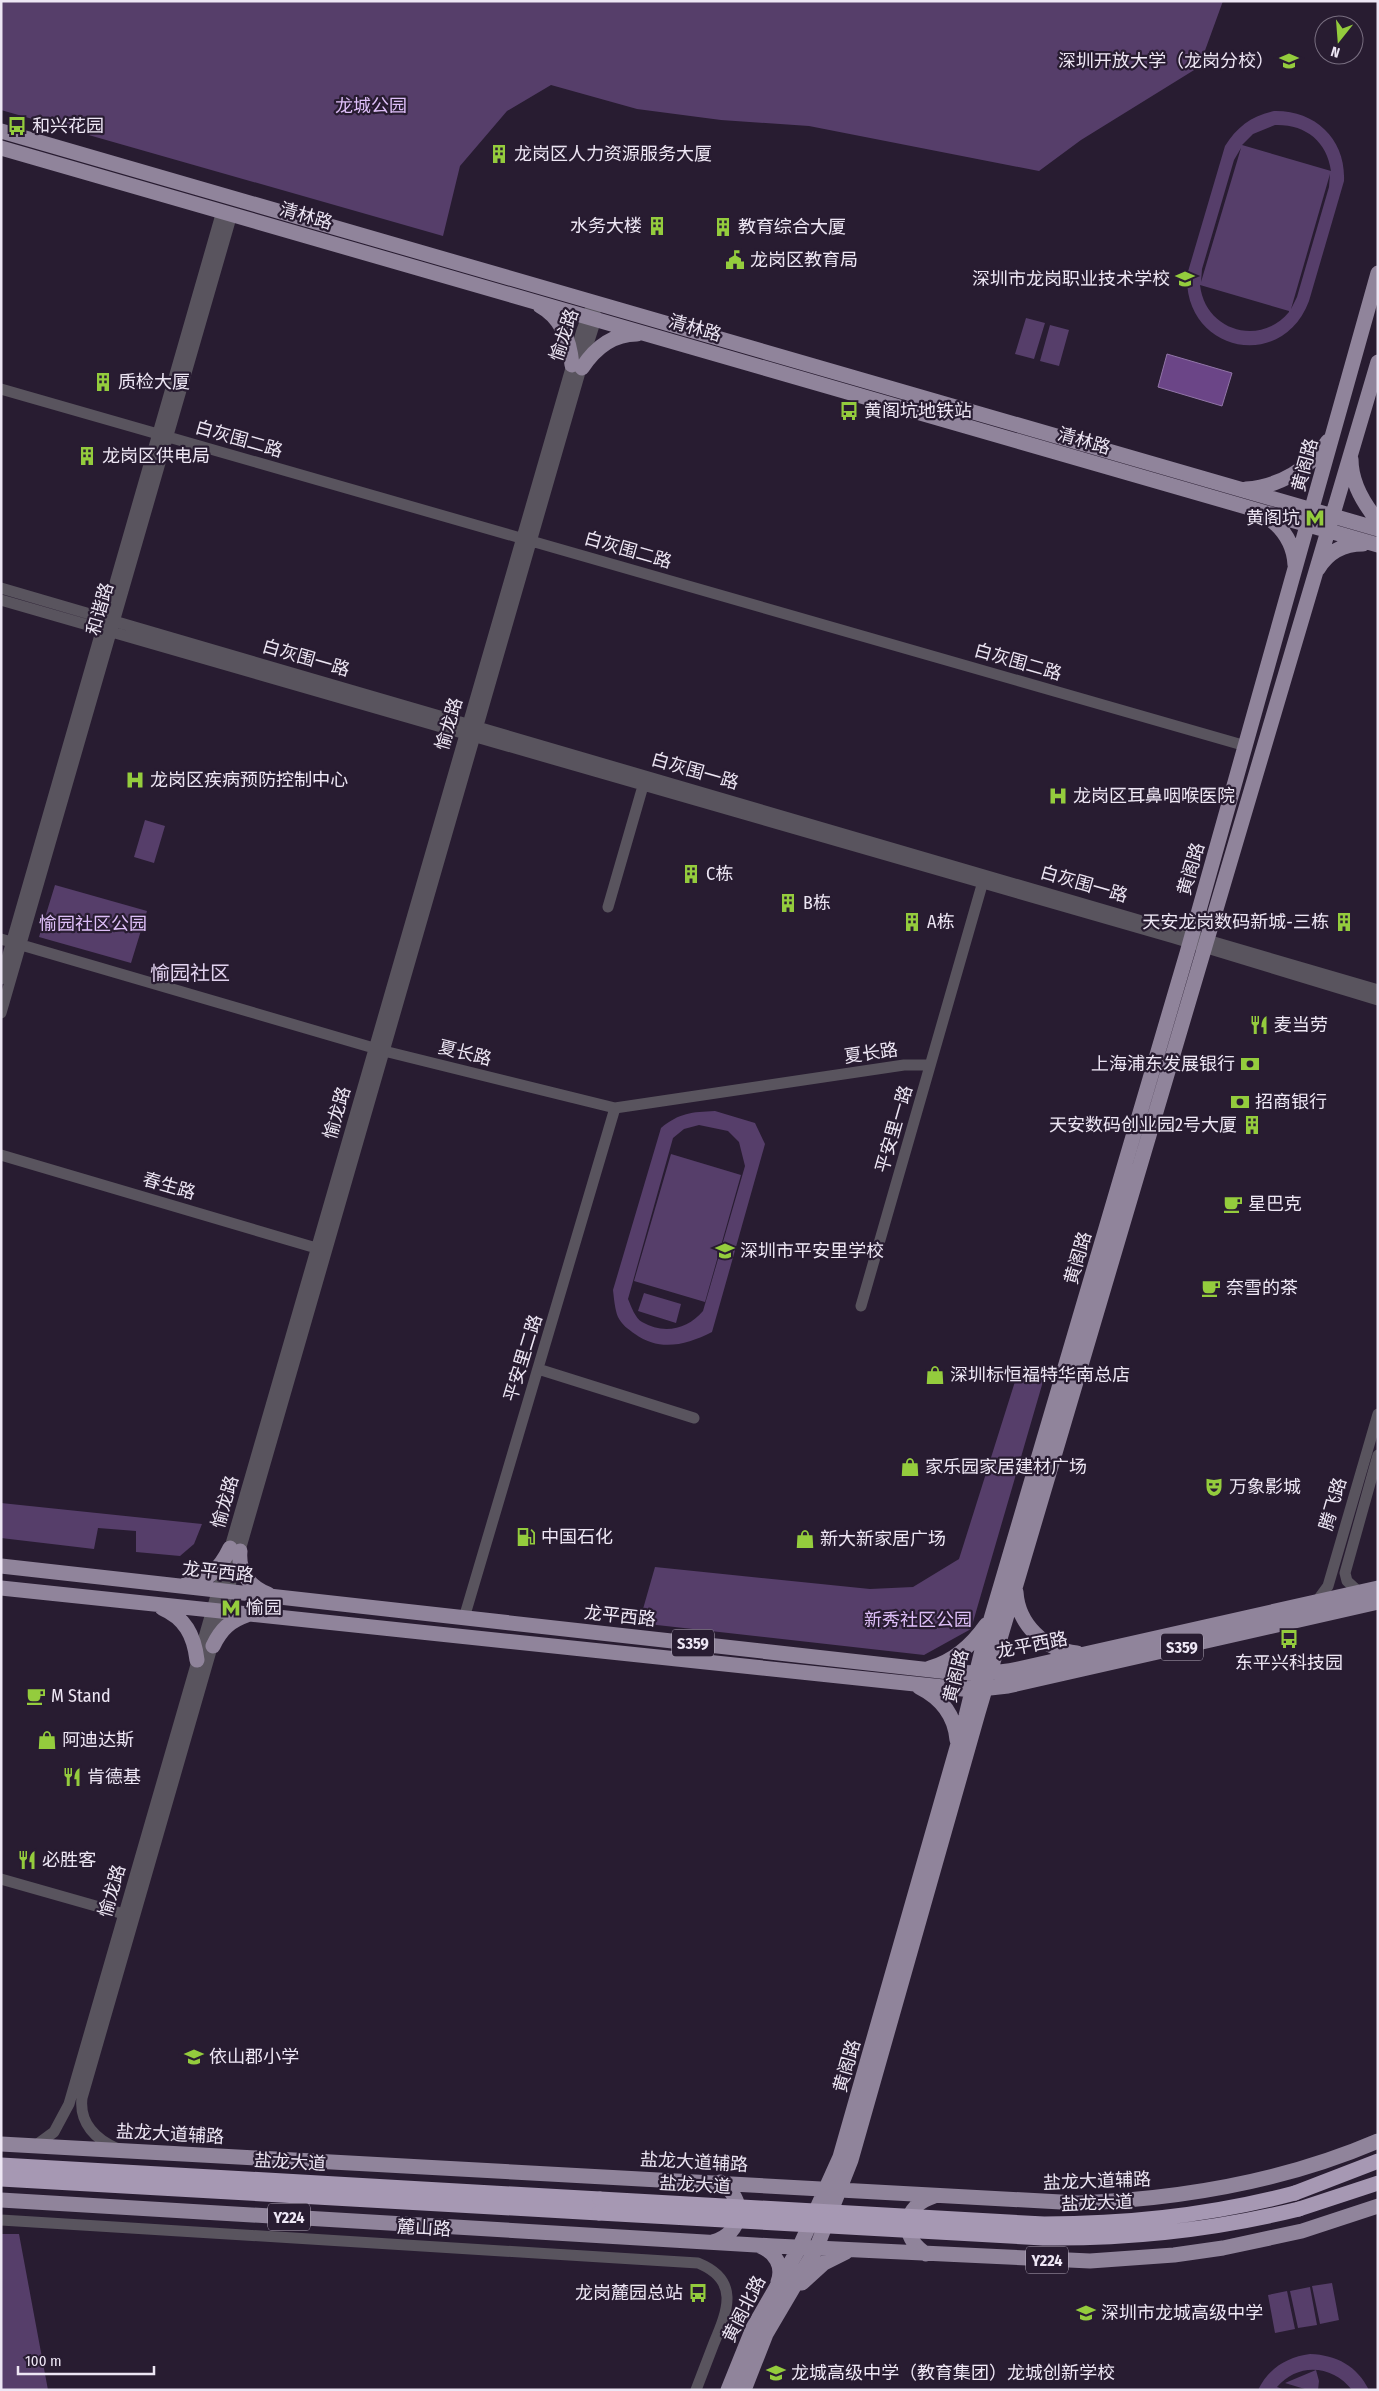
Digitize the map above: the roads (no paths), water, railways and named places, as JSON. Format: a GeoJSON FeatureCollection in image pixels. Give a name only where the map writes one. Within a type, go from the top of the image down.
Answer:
{"type":"FeatureCollection","features":[{"type":"Feature","properties":{"kind":"highway","name":"盐龙大道"},"geometry":{"type":"LineString","coordinates":[[1,2179],[600,2206],[1080,2224],[1153,2220],[1257,2203],[1295,2193],[1378,2161]]}},
{"type":"Feature","properties":{"kind":"highway","name":"盐龙大道"},"geometry":{"type":"LineString","coordinates":[[1,2165],[1043,2238],[1135,2236],[1216,2227],[1299,2209],[1378,2183]]}},
{"type":"Feature","properties":{"kind":"main road","name":"清林路"},"geometry":{"type":"LineString","coordinates":[[1,131],[1378,529]]}},
{"type":"Feature","properties":{"kind":"main road","name":"清林路"},"geometry":{"type":"LineString","coordinates":[[1,148],[1377,545]]}},
{"type":"Feature","properties":{"kind":"main road","name":"黄阁路"},"geometry":{"type":"LineString","coordinates":[[799,2248],[851,2160],[979,1689],[993,1613],[1191,939],[1378,273]]}},
{"type":"Feature","properties":{"kind":"main road"},"geometry":{"type":"LineString","coordinates":[[530,300],[546,309],[563,330],[576,366],[594,351],[616,337],[630,334],[647,334]]}},
{"type":"Feature","properties":{"kind":"main road","name":"黄阁路"},"geometry":{"type":"LineString","coordinates":[[983,1673],[1016,1585],[1378,362]]}},
{"type":"Feature","properties":{"kind":"main road"},"geometry":{"type":"LineString","coordinates":[[1242,489],[1270,484],[1294,473],[1315,457],[1334,431]]}},
{"type":"Feature","properties":{"kind":"main road"},"geometry":{"type":"LineString","coordinates":[[1352,450],[1353,476],[1357,490],[1369,511],[1378,521]]}},
{"type":"Feature","properties":{"kind":"main road"},"geometry":{"type":"LineString","coordinates":[[1162,483],[1166,468]]}},
{"type":"Feature","properties":{"kind":"main road"},"geometry":{"type":"LineString","coordinates":[[1254,510],[1268,517],[1287,537],[1295,562],[1294,574]]}},
{"type":"Feature","properties":{"kind":"main road"},"geometry":{"type":"LineString","coordinates":[[1313,579],[1327,557],[1337,549],[1349,545],[1377,545]]}},
{"type":"Feature","properties":{"kind":"main road"},"geometry":{"type":"LineString","coordinates":[[176,1586],[190,1584],[210,1575],[235,1549],[249,1582],[257,1589],[276,1597]]}},
{"type":"Feature","properties":{"kind":"main road","name":"龙平西路"},"geometry":{"type":"LineString","coordinates":[[1,1566],[824,1658],[983,1673],[1003,1672],[1378,1588]]}},
{"type":"Feature","properties":{"kind":"main road"},"geometry":{"type":"LineString","coordinates":[[1016,1585],[1021,1614],[1034,1633],[1057,1648],[1083,1654]]}},
{"type":"Feature","properties":{"kind":"main road","name":"龙平西路"},"geometry":{"type":"LineString","coordinates":[[1,1588],[915,1685],[979,1689],[1008,1686],[1378,1602]]}},
{"type":"Feature","properties":{"kind":"main road"},"geometry":{"type":"LineString","coordinates":[[150,1604],[173,1613],[183,1621],[195,1644],[197,1660]]}},
{"type":"Feature","properties":{"kind":"main road"},"geometry":{"type":"LineString","coordinates":[[926,1669],[942,1664],[964,1650],[975,1639],[993,1613]]}},
{"type":"Feature","properties":{"kind":"main road"},"geometry":{"type":"LineString","coordinates":[[213,1646],[225,1626],[234,1619],[248,1614]]}},
{"type":"Feature","properties":{"kind":"main road"},"geometry":{"type":"LineString","coordinates":[[508,1642],[510,1623]]}},
{"type":"Feature","properties":{"kind":"main road"},"geometry":{"type":"LineString","coordinates":[[822,1675],[824,1658]]}},
{"type":"Feature","properties":{"kind":"main road"},"geometry":{"type":"LineString","coordinates":[[915,1685],[930,1692],[948,1711],[957,1731],[958,1745]]}},
{"type":"Feature","properties":{"kind":"main road","name":"黄阁路"},"geometry":{"type":"LineString","coordinates":[[816,2249],[840,2156],[958,1745],[979,1689]]}},
{"type":"Feature","properties":{"kind":"main road","name":"盐龙大道辅路"},"geometry":{"type":"LineString","coordinates":[[1,2144],[833,2188],[934,2196],[1079,2203],[1162,2197],[1259,2179],[1340,2156],[1378,2141]]}},
{"type":"Feature","properties":{"kind":"main road"},"geometry":{"type":"LineString","coordinates":[[711,2242],[728,2235],[737,2220],[737,2202],[728,2187],[720,2182]]}},
{"type":"Feature","properties":{"kind":"main road"},"geometry":{"type":"LineString","coordinates":[[926,2254],[912,2241],[908,2222],[917,2204],[934,2196]]}},
{"type":"Feature","properties":{"kind":"main road","name":"Y224"},"geometry":{"type":"LineString","coordinates":[[1,2200],[760,2246],[1090,2261],[1174,2255],[1263,2240],[1312,2228],[1378,2206]]}},
{"type":"Feature","properties":{"kind":"main road"},"geometry":{"type":"LineString","coordinates":[[760,2246],[770,2251],[778,2261],[780,2272],[778,2284]]}},
{"type":"Feature","properties":{"kind":"main road","name":"黄阁北路"},"geometry":{"type":"LineString","coordinates":[[728,2390],[750,2335],[799,2248]]}},
{"type":"Feature","properties":{"kind":"main road","name":"黄阁北路"},"geometry":{"type":"LineString","coordinates":[[744,2390],[766,2334],[816,2249]]}},
{"type":"Feature","properties":{"kind":"main road"},"geometry":{"type":"LineString","coordinates":[[788,2296],[832,2257],[852,2250]]}},
{"type":"Feature","properties":{"kind":"street","name":"和谐路"},"geometry":{"type":"LineString","coordinates":[[1,979],[107,631],[227,213]]}},
{"type":"Feature","properties":{"kind":"street","name":"愉龙路"},"geometry":{"type":"LineString","coordinates":[[122,2150],[111,2146],[93,2133],[87,2124],[81,2106],[129,1915],[197,1660],[223,1591],[591,318],[594,302]]}},
{"type":"Feature","properties":{"kind":"street"},"geometry":{"type":"LineString","coordinates":[[731,359],[736,343]]}},
{"type":"Feature","properties":{"kind":"street","name":"白灰围二路"},"geometry":{"type":"LineString","coordinates":[[1,389],[1246,746]]}},
{"type":"Feature","properties":{"kind":"street","name":"白灰围一路"},"geometry":{"type":"LineString","coordinates":[[1,588],[110,619],[471,730]]}},
{"type":"Feature","properties":{"kind":"street","name":"白灰围一路"},"geometry":{"type":"LineString","coordinates":[[1,600],[107,631],[471,730],[1191,939],[1378,990]]}},
{"type":"Feature","properties":{"kind":"street"},"geometry":{"type":"LineString","coordinates":[[608,907],[645,780]]}},
{"type":"Feature","properties":{"kind":"street","name":"平安里一路"},"geometry":{"type":"LineString","coordinates":[[861,1306],[984,878]]}},
{"type":"Feature","properties":{"kind":"street","name":"和谐路"},"geometry":{"type":"LineString","coordinates":[[1,1013],[11,942]]}},
{"type":"Feature","properties":{"kind":"street","name":"夏长路"},"geometry":{"type":"LineString","coordinates":[[11,942],[379,1049],[615,1108],[904,1065],[930,1065]]}},
{"type":"Feature","properties":{"kind":"street","name":"白灰围一路"},"geometry":{"type":"LineString","coordinates":[[1207,943],[1378,1000]]}},
{"type":"Feature","properties":{"kind":"street","name":"平安里二路"},"geometry":{"type":"LineString","coordinates":[[464,1618],[615,1108]]}},
{"type":"Feature","properties":{"kind":"street","name":"春生路"},"geometry":{"type":"LineString","coordinates":[[1,1155],[322,1249]]}},
{"type":"Feature","properties":{"kind":"street"},"geometry":{"type":"LineString","coordinates":[[538,1369],[694,1418]]}},
{"type":"Feature","properties":{"kind":"street","name":"腾飞路"},"geometry":{"type":"LineString","coordinates":[[1317,1601],[1328,1586],[1378,1414]]}},
{"type":"Feature","properties":{"kind":"street","name":"腾飞路"},"geometry":{"type":"LineString","coordinates":[[1359,1592],[1347,1581],[1345,1573],[1378,1455]]}},
{"type":"Feature","properties":{"kind":"street","name":"愉龙路"},"geometry":{"type":"LineString","coordinates":[[35,2146],[54,2132],[65,2114],[213,1646],[217,1611]]}},
{"type":"Feature","properties":{"kind":"street"},"geometry":{"type":"LineString","coordinates":[[1,1879],[129,1915]]}},
{"type":"Feature","properties":{"kind":"street","name":"麓山路"},"geometry":{"type":"LineString","coordinates":[[1,2220],[447,2246],[698,2263],[716,2272],[727,2289],[726,2308],[696,2390]]}},
{"type":"Feature","properties":{"kind":"street"},"geometry":{"type":"LineString","coordinates":[[576,2254],[577,2235]]}},
{"type":"Feature","properties":{"kind":"place","name":"深圳开放大学（龙岗分校）"},"geometry":{"type":"Point","coordinates":[1289,61]}},
{"type":"Feature","properties":{"kind":"place","name":"和兴花园"},"geometry":{"type":"Point","coordinates":[17,126]}},
{"type":"Feature","properties":{"kind":"place","name":"龙岗区人力资源服务大厦"},"geometry":{"type":"Point","coordinates":[499,154]}},
{"type":"Feature","properties":{"kind":"place","name":"水务大楼"},"geometry":{"type":"Point","coordinates":[657,226]}},
{"type":"Feature","properties":{"kind":"place","name":"教育综合大厦"},"geometry":{"type":"Point","coordinates":[723,227]}},
{"type":"Feature","properties":{"kind":"place","name":"龙岗区教育局"},"geometry":{"type":"Point","coordinates":[735,260]}},
{"type":"Feature","properties":{"kind":"place","name":"深圳市龙岗职业技术学校"},"geometry":{"type":"Point","coordinates":[1185,279]}},
{"type":"Feature","properties":{"kind":"place","name":"质检大厦"},"geometry":{"type":"Point","coordinates":[103,382]}},
{"type":"Feature","properties":{"kind":"place","name":"黄阁坑地铁站"},"geometry":{"type":"Point","coordinates":[849,411]}},
{"type":"Feature","properties":{"kind":"place","name":"龙岗区供电局"},"geometry":{"type":"Point","coordinates":[87,456]}},
{"type":"Feature","properties":{"kind":"place","name":"黄阁坑"},"geometry":{"type":"Point","coordinates":[1315,518]}},
{"type":"Feature","properties":{"kind":"place","name":"龙岗区疾病预防控制中心"},"geometry":{"type":"Point","coordinates":[135,780]}},
{"type":"Feature","properties":{"kind":"place","name":"龙岗区耳鼻咽喉医院"},"geometry":{"type":"Point","coordinates":[1058,796]}},
{"type":"Feature","properties":{"kind":"place","name":"C栋"},"geometry":{"type":"Point","coordinates":[691,874]}},
{"type":"Feature","properties":{"kind":"place","name":"B栋"},"geometry":{"type":"Point","coordinates":[788,903]}},
{"type":"Feature","properties":{"kind":"place","name":"A栋"},"geometry":{"type":"Point","coordinates":[912,922]}},
{"type":"Feature","properties":{"kind":"place","name":"天安龙岗数码新城-三栋"},"geometry":{"type":"Point","coordinates":[1344,922]}},
{"type":"Feature","properties":{"kind":"place","name":"麦当劳"},"geometry":{"type":"Point","coordinates":[1259,1025]}},
{"type":"Feature","properties":{"kind":"place","name":"上海浦东发展银行"},"geometry":{"type":"Point","coordinates":[1250,1064]}},
{"type":"Feature","properties":{"kind":"place","name":"招商银行"},"geometry":{"type":"Point","coordinates":[1240,1102]}},
{"type":"Feature","properties":{"kind":"place","name":"天安数码创业园2号大厦"},"geometry":{"type":"Point","coordinates":[1252,1125]}},
{"type":"Feature","properties":{"kind":"place","name":"星巴克"},"geometry":{"type":"Point","coordinates":[1233,1204]}},
{"type":"Feature","properties":{"kind":"place","name":"深圳市平安里学校"},"geometry":{"type":"Point","coordinates":[725,1251]}},
{"type":"Feature","properties":{"kind":"place","name":"奈雪的茶"},"geometry":{"type":"Point","coordinates":[1211,1288]}},
{"type":"Feature","properties":{"kind":"place","name":"深圳标恒福特华南总店"},"geometry":{"type":"Point","coordinates":[935,1375]}},
{"type":"Feature","properties":{"kind":"place","name":"家乐园家居建材广场"},"geometry":{"type":"Point","coordinates":[910,1467]}},
{"type":"Feature","properties":{"kind":"place","name":"万象影城"},"geometry":{"type":"Point","coordinates":[1214,1487]}},
{"type":"Feature","properties":{"kind":"place","name":"中国石化"},"geometry":{"type":"Point","coordinates":[526,1537]}},
{"type":"Feature","properties":{"kind":"place","name":"新大新家居广场"},"geometry":{"type":"Point","coordinates":[805,1539]}},
{"type":"Feature","properties":{"kind":"place","name":"愉园"},"geometry":{"type":"Point","coordinates":[231,1608]}},
{"type":"Feature","properties":{"kind":"place","name":"东平兴科技园"},"geometry":{"type":"Point","coordinates":[1289,1639]}},
{"type":"Feature","properties":{"kind":"place","name":"M Stand"},"geometry":{"type":"Point","coordinates":[36,1696]}},
{"type":"Feature","properties":{"kind":"place","name":"阿迪达斯"},"geometry":{"type":"Point","coordinates":[47,1740]}},
{"type":"Feature","properties":{"kind":"place","name":"肯德基"},"geometry":{"type":"Point","coordinates":[72,1777]}},
{"type":"Feature","properties":{"kind":"place","name":"必胜客"},"geometry":{"type":"Point","coordinates":[27,1860]}},
{"type":"Feature","properties":{"kind":"place","name":"依山郡小学"},"geometry":{"type":"Point","coordinates":[194,2057]}},
{"type":"Feature","properties":{"kind":"place","name":"龙岗麓园总站"},"geometry":{"type":"Point","coordinates":[698,2293]}},
{"type":"Feature","properties":{"kind":"place","name":"深圳市龙城高级中学"},"geometry":{"type":"Point","coordinates":[1086,2313]}},
{"type":"Feature","properties":{"kind":"place","name":"龙城高级中学（教育集团）龙城创新学校"},"geometry":{"type":"Point","coordinates":[776,2373]}},
{"type":"Feature","properties":{"kind":"district","name":"愉园社区"},"geometry":{"type":"Point","coordinates":[190,973]}},
{"type":"Feature","properties":{"kind":"park label","name":"龙城公园"},"geometry":{"type":"Point","coordinates":[371,106]}},
{"type":"Feature","properties":{"kind":"park label","name":"愉园社区公园"},"geometry":{"type":"Point","coordinates":[93,924]}},
{"type":"Feature","properties":{"kind":"park label","name":"新秀社区公园"},"geometry":{"type":"Point","coordinates":[918,1620]}}]}
